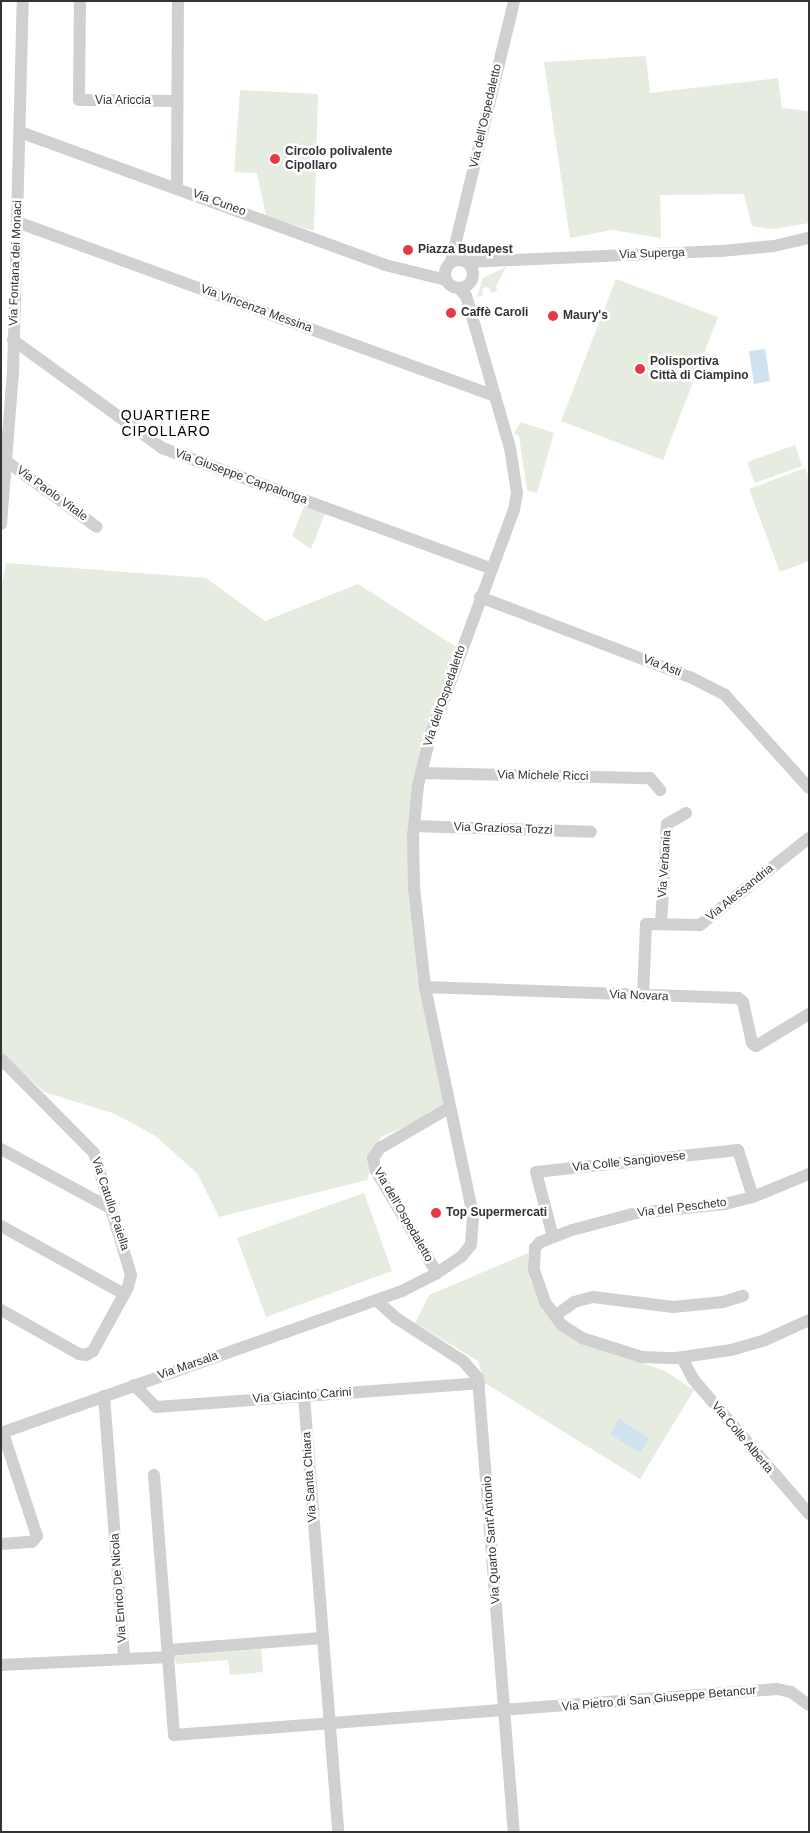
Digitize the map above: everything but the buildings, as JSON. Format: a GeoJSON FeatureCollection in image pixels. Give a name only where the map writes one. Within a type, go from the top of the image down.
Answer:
{"type":"FeatureCollection","features":[{"type":"Feature","properties":{"kind":"street","name":"Via Fontana dei Monaci"},"geometry":{"type":"LineString","coordinates":[[1,524],[13,340],[23,1]]}},
{"type":"Feature","properties":{"kind":"street","name":"Via Ariccia"},"geometry":{"type":"LineString","coordinates":[[80,1],[78,100],[177,101]]}},
{"type":"Feature","properties":{"kind":"street"},"geometry":{"type":"LineString","coordinates":[[177,184],[178,1]]}},
{"type":"Feature","properties":{"kind":"street","name":"Via dell'Ospedaletto"},"geometry":{"type":"LineString","coordinates":[[376,1300],[437,1274],[468,1251],[475,1228],[425,987],[414,887],[414,826],[421,773],[431,734],[514,510],[517,493],[510,448],[467,286],[472,268],[457,262],[460,231],[514,1]]}},
{"type":"Feature","properties":{"kind":"street","name":"Via Cuneo"},"geometry":{"type":"LineString","coordinates":[[20,132],[417,274],[467,286]]}},
{"type":"Feature","properties":{"kind":"street","name":"Via Vincenza Messina"},"geometry":{"type":"LineString","coordinates":[[17,222],[495,396]]}},
{"type":"Feature","properties":{"kind":"street","name":"Via Superga"},"geometry":{"type":"LineString","coordinates":[[457,262],[721,252],[774,246],[809,238]]}},
{"type":"Feature","properties":{"kind":"street"},"geometry":{"type":"LineString","coordinates":[[467,286],[494,261]]}},
{"type":"Feature","properties":{"kind":"street"},"geometry":{"type":"LineString","coordinates":[[417,274],[457,262]]}},
{"type":"Feature","properties":{"kind":"street"},"geometry":{"type":"LineString","coordinates":[[446,280],[457,262]]}},
{"type":"Feature","properties":{"kind":"street","name":"Via Giuseppe Cappalonga"},"geometry":{"type":"LineString","coordinates":[[13,340],[162,448],[492,569]]}},
{"type":"Feature","properties":{"kind":"street","name":"Via Paolo Vitale"},"geometry":{"type":"LineString","coordinates":[[6,461],[97,527]]}},
{"type":"Feature","properties":{"kind":"street","name":"Via Asti"},"geometry":{"type":"LineString","coordinates":[[480,598],[690,677],[724,694],[809,788]]}},
{"type":"Feature","properties":{"kind":"street","name":"Via Michele Ricci"},"geometry":{"type":"LineString","coordinates":[[421,773],[650,778],[660,790]]}},
{"type":"Feature","properties":{"kind":"street","name":"Via Verbania"},"geometry":{"type":"LineString","coordinates":[[661,924],[666,824],[686,813]]}},
{"type":"Feature","properties":{"kind":"street","name":"Via Graziosa Tozzi"},"geometry":{"type":"LineString","coordinates":[[414,826],[591,832]]}},
{"type":"Feature","properties":{"kind":"street","name":"Via Alessandria"},"geometry":{"type":"LineString","coordinates":[[661,924],[701,924],[809,838]]}},
{"type":"Feature","properties":{"kind":"street"},"geometry":{"type":"LineString","coordinates":[[643,996],[645,926],[661,924]]}},
{"type":"Feature","properties":{"kind":"street","name":"Via Novara"},"geometry":{"type":"LineString","coordinates":[[425,987],[738,998],[744,1004],[754,1046],[809,1014]]}},
{"type":"Feature","properties":{"kind":"street","name":"Via Catullo Paiella"},"geometry":{"type":"LineString","coordinates":[[1,1059],[91,1149],[131,1272],[124,1294],[93,1351],[86,1355],[79,1354],[1,1310]]}},
{"type":"Feature","properties":{"kind":"street","name":"Via dell'Ospedaletto"},"geometry":{"type":"LineString","coordinates":[[437,1274],[376,1171],[373,1158],[380,1148],[449,1108]]}},
{"type":"Feature","properties":{"kind":"street"},"geometry":{"type":"LineString","coordinates":[[1,1149],[112,1209]]}},
{"type":"Feature","properties":{"kind":"street","name":"Via Colle Sangiovese"},"geometry":{"type":"LineString","coordinates":[[553,1237],[536,1172],[738,1150],[753,1197]]}},
{"type":"Feature","properties":{"kind":"street","name":"Via del Pescheto"},"geometry":{"type":"LineString","coordinates":[[553,1237],[636,1213],[725,1204],[753,1197],[809,1174]]}},
{"type":"Feature","properties":{"kind":"street"},"geometry":{"type":"LineString","coordinates":[[1,1226],[124,1294]]}},
{"type":"Feature","properties":{"kind":"street"},"geometry":{"type":"LineString","coordinates":[[553,1237],[540,1242],[535,1248],[534,1270],[537,1284],[555,1316],[576,1335],[613,1350],[659,1359],[682,1358],[759,1343],[809,1320]]}},
{"type":"Feature","properties":{"kind":"street"},"geometry":{"type":"LineString","coordinates":[[555,1316],[574,1302],[593,1297],[673,1306],[723,1302],[742,1296]]}},
{"type":"Feature","properties":{"kind":"street"},"geometry":{"type":"LineString","coordinates":[[376,1300],[396,1318],[468,1365],[479,1383]]}},
{"type":"Feature","properties":{"kind":"street","name":"Via Marsala"},"geometry":{"type":"LineString","coordinates":[[2,1433],[376,1300]]}},
{"type":"Feature","properties":{"kind":"street","name":"Via Colle Alberta"},"geometry":{"type":"LineString","coordinates":[[682,1358],[693,1379],[809,1514]]}},
{"type":"Feature","properties":{"kind":"street","name":"Via Giacinto Carini"},"geometry":{"type":"LineString","coordinates":[[134,1386],[154,1407],[479,1383]]}},
{"type":"Feature","properties":{"kind":"street","name":"Via Quarto Sant'Antonio"},"geometry":{"type":"LineString","coordinates":[[479,1383],[514,1832]]}},
{"type":"Feature","properties":{"kind":"street","name":"Via Enrico De Nicola"},"geometry":{"type":"LineString","coordinates":[[1,1654],[2,1665],[124,1657],[104,1396]]}},
{"type":"Feature","properties":{"kind":"street","name":"Via Santa Chiara"},"geometry":{"type":"LineString","coordinates":[[304,1396],[328,1724],[338,1832]]}},
{"type":"Feature","properties":{"kind":"street"},"geometry":{"type":"LineString","coordinates":[[1,1544],[32,1542],[37,1536],[2,1433]]}},
{"type":"Feature","properties":{"kind":"street"},"geometry":{"type":"LineString","coordinates":[[154,1475],[169,1653]]}},
{"type":"Feature","properties":{"kind":"street"},"geometry":{"type":"LineString","coordinates":[[124,1657],[322,1638]]}},
{"type":"Feature","properties":{"kind":"street","name":"Via Pietro di San Giuseppe Betancur"},"geometry":{"type":"LineString","coordinates":[[169,1653],[174,1735],[777,1689],[791,1692],[809,1705]]}},
{"type":"Feature","properties":{"kind":"shaded area"},"geometry":{"type":"Polygon","coordinates":[[[646,56],[650,93],[778,78],[782,108],[809,111],[809,223],[773,229],[752,226],[744,194],[660,195],[661,238],[612,230],[570,238],[544,62],[646,56]]]}},
{"type":"Feature","properties":{"kind":"shaded area","name":"Circolo polivalente Cipollaro"},"geometry":{"type":"Polygon","coordinates":[[[240,90],[318,94],[314,231],[266,216],[257,173],[234,172],[240,90]]]}},
{"type":"Feature","properties":{"kind":"shaded area"},"geometry":{"type":"Polygon","coordinates":[[[506,267],[496,286],[497,291],[491,293],[489,287],[482,288],[483,295],[477,297],[483,278],[506,267]]]}},
{"type":"Feature","properties":{"kind":"shaded area","name":"Polisportiva Città di Ciampino"},"geometry":{"type":"Polygon","coordinates":[[[616,279],[718,317],[663,460],[561,421],[616,279]]]}},
{"type":"Feature","properties":{"kind":"shaded area"},"geometry":{"type":"Polygon","coordinates":[[[521,422],[554,433],[537,493],[527,490],[519,436],[514,433],[521,422]]]}},
{"type":"Feature","properties":{"kind":"shaded area"},"geometry":{"type":"Polygon","coordinates":[[[795,445],[802,466],[755,483],[747,462],[795,445]]]}},
{"type":"Feature","properties":{"kind":"shaded area"},"geometry":{"type":"Polygon","coordinates":[[[805,468],[809,477],[809,561],[780,572],[749,489],[805,468]]]}},
{"type":"Feature","properties":{"kind":"shaded area"},"geometry":{"type":"Polygon","coordinates":[[[305,504],[326,511],[311,549],[292,536],[305,504]]]}},
{"type":"Feature","properties":{"kind":"shaded area"},"geometry":{"type":"Polygon","coordinates":[[[6,563],[206,578],[265,621],[358,584],[461,650],[421,773],[414,887],[449,1108],[381,1137],[367,1180],[219,1217],[197,1173],[154,1135],[113,1113],[44,1092],[1,1052],[1,590],[6,563]]]}},
{"type":"Feature","properties":{"kind":"shaded area"},"geometry":{"type":"Polygon","coordinates":[[[364,1193],[392,1271],[266,1317],[237,1238],[364,1193]]]}},
{"type":"Feature","properties":{"kind":"shaded area"},"geometry":{"type":"Polygon","coordinates":[[[528,1253],[530,1279],[545,1312],[615,1353],[665,1371],[694,1390],[640,1479],[485,1383],[478,1361],[415,1323],[429,1295],[528,1253]]]}},
{"type":"Feature","properties":{"kind":"shaded area"},"geometry":{"type":"Polygon","coordinates":[[[261,1649],[263,1672],[230,1675],[228,1660],[176,1664],[175,1656],[261,1649]]]}},
{"type":"Feature","properties":{"kind":"water"},"geometry":{"type":"Polygon","coordinates":[[[765,349],[770,381],[754,384],[749,351],[765,349]]]}},
{"type":"Feature","properties":{"kind":"water"},"geometry":{"type":"Polygon","coordinates":[[[619,1419],[649,1438],[640,1453],[610,1434],[619,1419]]]}},
{"type":"Feature","properties":{"kind":"place","name":"Circolo polivalente Cipollaro"},"geometry":{"type":"Point","coordinates":[275,159]}},
{"type":"Feature","properties":{"kind":"place","name":"Piazza Budapest"},"geometry":{"type":"Point","coordinates":[408,250]}},
{"type":"Feature","properties":{"kind":"place","name":"Caffè Caroli"},"geometry":{"type":"Point","coordinates":[451,313]}},
{"type":"Feature","properties":{"kind":"place","name":"Maury's"},"geometry":{"type":"Point","coordinates":[553,316]}},
{"type":"Feature","properties":{"kind":"place","name":"Polisportiva Città di Ciampino"},"geometry":{"type":"Point","coordinates":[640,369]}},
{"type":"Feature","properties":{"kind":"place","name":"Top Supermercati"},"geometry":{"type":"Point","coordinates":[436,1213]}},
{"type":"Feature","properties":{"kind":"district","name":"QUARTIERE CIPOLLARO"},"geometry":{"type":"Point","coordinates":[166,424]}}]}
